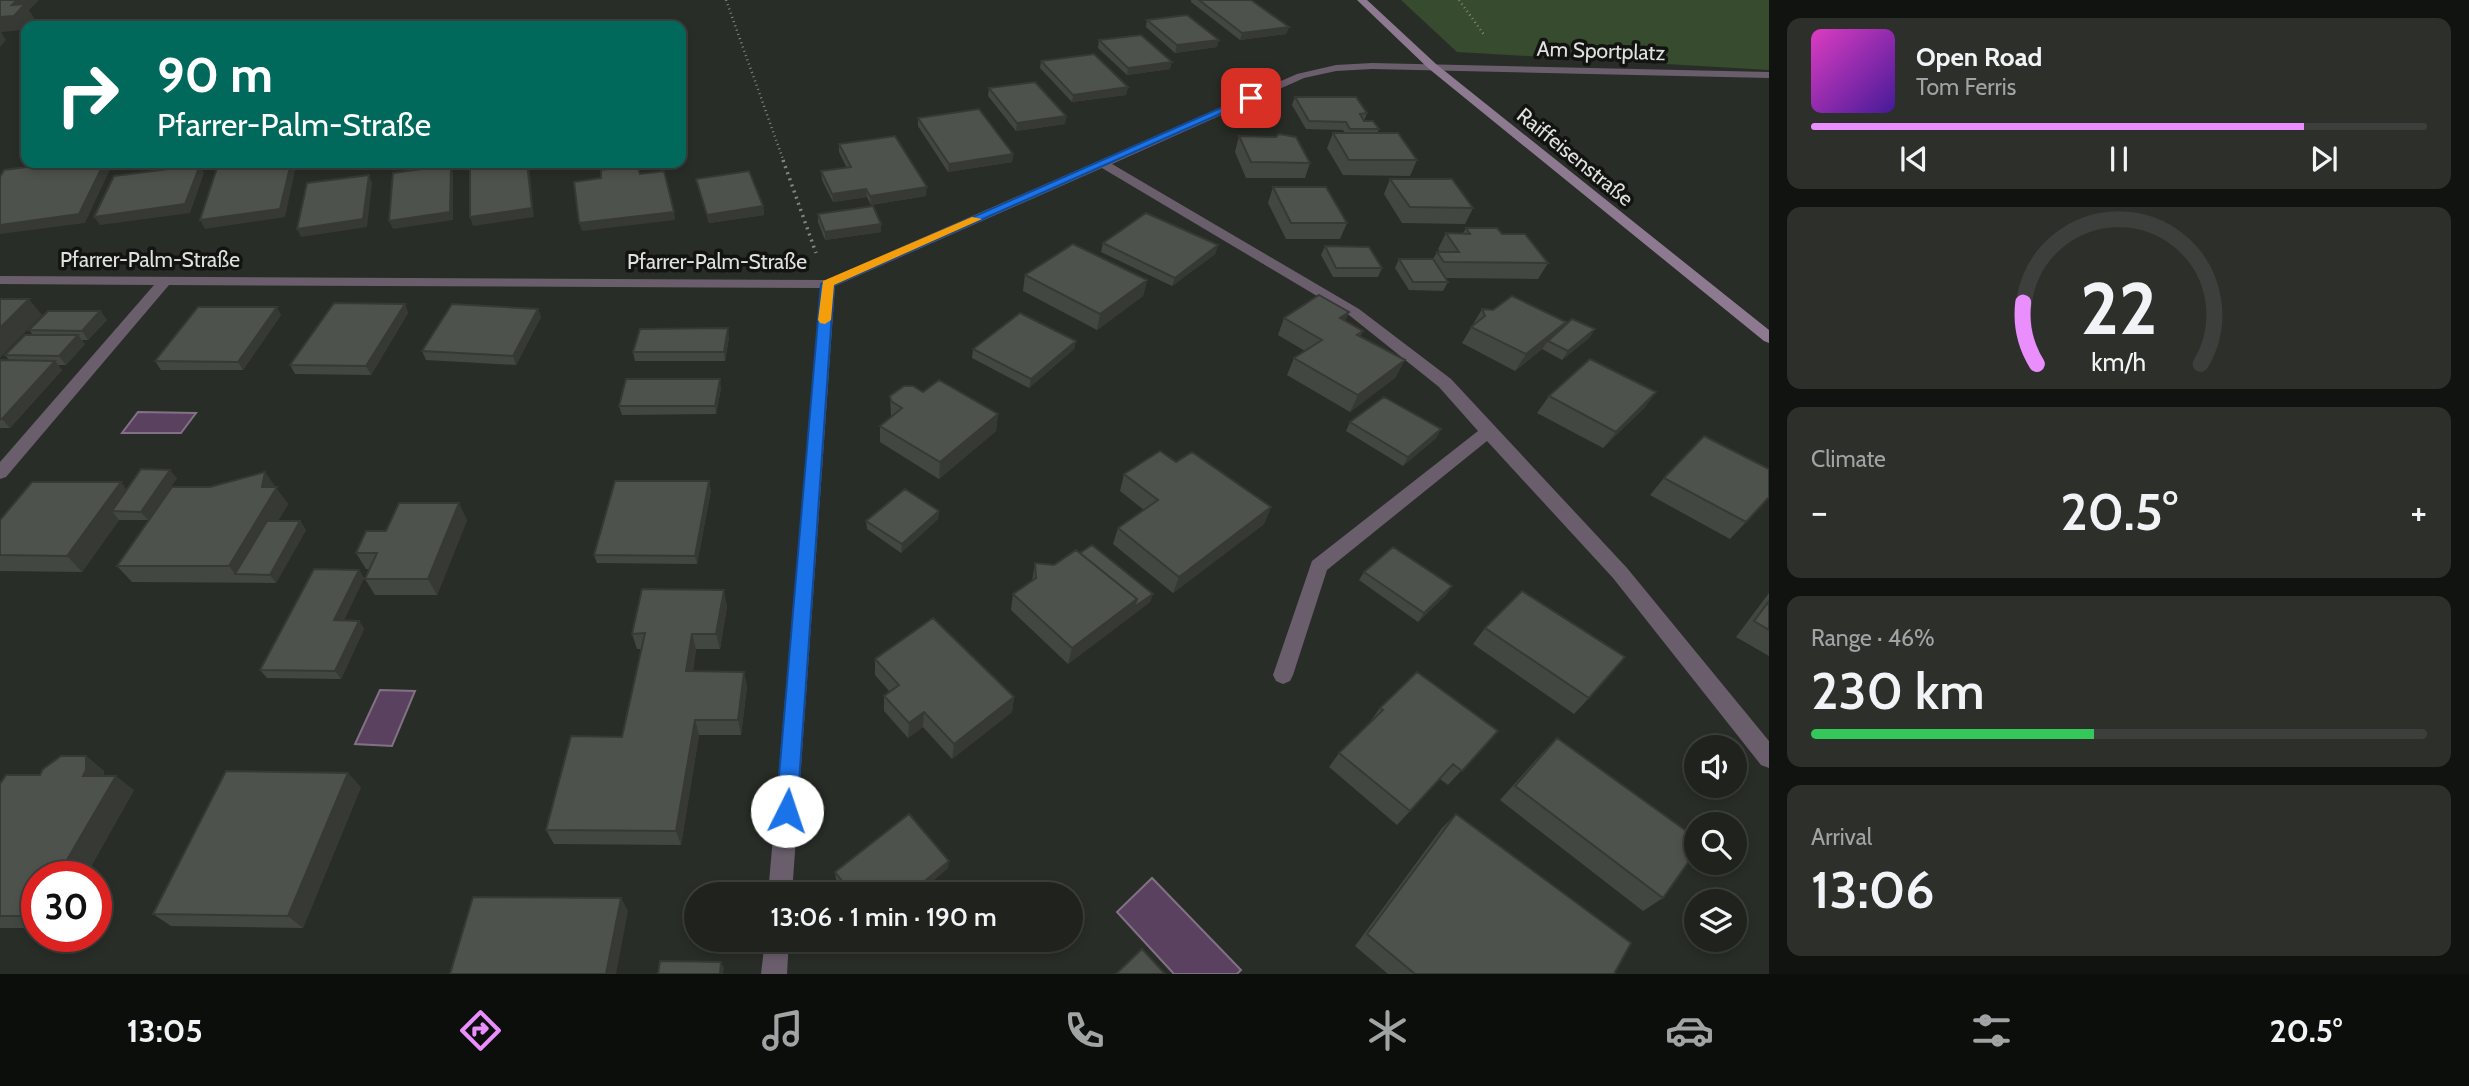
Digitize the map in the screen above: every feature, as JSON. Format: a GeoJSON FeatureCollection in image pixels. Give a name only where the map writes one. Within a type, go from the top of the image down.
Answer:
{"type":"FeatureCollection","features":[{"type":"Feature","properties":{"kind":"main road","name":"Raiffeisenstraße"},"geometry":{"type":"LineString","coordinates":[[1362,0],[1432,66],[1769,338]]}},
{"type":"Feature","properties":{"kind":"street","name":"Pfarrer-Palm-Straße"},"geometry":{"type":"LineString","coordinates":[[0,280],[828,284],[1301,76],[1336,68],[1432,66]]}},
{"type":"Feature","properties":{"kind":"street","name":"Am Sportplatz"},"geometry":{"type":"LineString","coordinates":[[1432,66],[1769,75]]}},
{"type":"Feature","properties":{"kind":"street"},"geometry":{"type":"LineString","coordinates":[[1104,164],[1354,312],[1445,383],[1620,573],[1769,758]]}},
{"type":"Feature","properties":{"kind":"street"},"geometry":{"type":"LineString","coordinates":[[0,473],[165,281]]}},
{"type":"Feature","properties":{"kind":"street"},"geometry":{"type":"LineString","coordinates":[[781,882],[828,284]]}},
{"type":"Feature","properties":{"kind":"street"},"geometry":{"type":"LineString","coordinates":[[1283,675],[1319,566],[1488,432]]}},
{"type":"Feature","properties":{"kind":"street"},"geometry":{"type":"LineString","coordinates":[[774,974],[776,952]]}},
{"type":"Feature","properties":{"kind":"path"},"geometry":{"type":"LineString","coordinates":[[726,0],[828,284]]}},
{"type":"Feature","properties":{"kind":"path"},"geometry":{"type":"LineString","coordinates":[[1459,0],[1485,36]]}},
{"type":"Feature","properties":{"kind":"green space"},"geometry":{"type":"Polygon","coordinates":[[[1401,0],[1769,0],[1769,70],[1457,52],[1401,0]]]}},
{"type":"Feature","properties":{"kind":"shaded area"},"geometry":{"type":"Polygon","coordinates":[[[138,412],[196,413],[181,433],[122,433],[138,412]]]}},
{"type":"Feature","properties":{"kind":"shaded area"},"geometry":{"type":"Polygon","coordinates":[[[380,690],[415,691],[392,746],[355,744],[380,690]]]}},
{"type":"Feature","properties":{"kind":"shaded area"},"geometry":{"type":"Polygon","coordinates":[[[1152,878],[1241,970],[1237,974],[1174,974],[1117,912],[1152,878]]]}},
{"type":"Feature","properties":{"kind":"building"},"geometry":{"type":"Polygon","coordinates":[[[0,0],[17,0],[12,5],[25,4],[14,16],[0,17],[0,0]]]}},
{"type":"Feature","properties":{"kind":"building"},"geometry":{"type":"Polygon","coordinates":[[[1199,0],[1251,0],[1289,27],[1242,33],[1199,0]]]}},
{"type":"Feature","properties":{"kind":"building"},"geometry":{"type":"Polygon","coordinates":[[[1187,15],[1219,40],[1177,45],[1147,20],[1187,15]]]}},
{"type":"Feature","properties":{"kind":"building"},"geometry":{"type":"Polygon","coordinates":[[[1141,35],[1172,62],[1128,68],[1099,40],[1141,35]]]}},
{"type":"Feature","properties":{"kind":"building"},"geometry":{"type":"Polygon","coordinates":[[[1094,54],[1128,87],[1073,95],[1041,61],[1094,54]]]}},
{"type":"Feature","properties":{"kind":"building"},"geometry":{"type":"Polygon","coordinates":[[[1035,82],[1066,116],[1017,123],[989,88],[1035,82]]]}},
{"type":"Feature","properties":{"kind":"building"},"geometry":{"type":"Polygon","coordinates":[[[1295,97],[1356,97],[1367,113],[1360,114],[1364,121],[1373,121],[1379,129],[1350,129],[1346,122],[1309,121],[1295,97]]]}},
{"type":"Feature","properties":{"kind":"building"},"geometry":{"type":"Polygon","coordinates":[[[979,109],[1013,154],[949,164],[918,118],[979,109]]]}},
{"type":"Feature","properties":{"kind":"building"},"geometry":{"type":"Polygon","coordinates":[[[1333,133],[1398,133],[1417,160],[1349,160],[1333,133]]]}},
{"type":"Feature","properties":{"kind":"building"},"geometry":{"type":"Polygon","coordinates":[[[1279,134],[1296,137],[1310,163],[1251,162],[1239,136],[1276,137],[1279,134]]]}},
{"type":"Feature","properties":{"kind":"building"},"geometry":{"type":"Polygon","coordinates":[[[895,136],[927,187],[870,196],[866,189],[832,194],[821,171],[851,167],[839,144],[895,136]]]}},
{"type":"Feature","properties":{"kind":"building"},"geometry":{"type":"Polygon","coordinates":[[[102,168],[79,214],[0,225],[0,177],[4,170],[102,168]]]}},
{"type":"Feature","properties":{"kind":"building"},"geometry":{"type":"Polygon","coordinates":[[[199,168],[185,204],[94,217],[114,176],[199,168]]]}},
{"type":"Feature","properties":{"kind":"building"},"geometry":{"type":"Polygon","coordinates":[[[217,168],[290,168],[280,209],[200,220],[217,168]]]}},
{"type":"Feature","properties":{"kind":"building"},"geometry":{"type":"Polygon","coordinates":[[[451,168],[450,212],[389,221],[393,173],[451,168]]]}},
{"type":"Feature","properties":{"kind":"building"},"geometry":{"type":"Polygon","coordinates":[[[470,168],[528,168],[532,208],[470,217],[470,168]]]}},
{"type":"Feature","properties":{"kind":"building"},"geometry":{"type":"Polygon","coordinates":[[[638,168],[640,174],[664,171],[674,212],[579,223],[574,182],[601,178],[601,170],[638,168]]]}},
{"type":"Feature","properties":{"kind":"building"},"geometry":{"type":"Polygon","coordinates":[[[749,171],[763,206],[707,215],[696,179],[749,171]]]}},
{"type":"Feature","properties":{"kind":"building"},"geometry":{"type":"Polygon","coordinates":[[[369,175],[363,219],[297,229],[307,183],[369,175]]]}},
{"type":"Feature","properties":{"kind":"building"},"geometry":{"type":"Polygon","coordinates":[[[1390,179],[1452,179],[1473,208],[1410,207],[1390,179]]]}},
{"type":"Feature","properties":{"kind":"building"},"geometry":{"type":"Polygon","coordinates":[[[1273,187],[1326,187],[1347,223],[1291,223],[1273,187]]]}},
{"type":"Feature","properties":{"kind":"building"},"geometry":{"type":"Polygon","coordinates":[[[873,206],[881,224],[825,232],[818,214],[873,206]]]}},
{"type":"Feature","properties":{"kind":"building"},"geometry":{"type":"Polygon","coordinates":[[[1146,213],[1218,245],[1175,278],[1103,243],[1146,213]]]}},
{"type":"Feature","properties":{"kind":"building"},"geometry":{"type":"Polygon","coordinates":[[[1466,228],[1497,228],[1502,234],[1525,234],[1548,263],[1444,262],[1437,252],[1459,252],[1446,233],[1470,234],[1466,228]]]}},
{"type":"Feature","properties":{"kind":"building"},"geometry":{"type":"Polygon","coordinates":[[[1073,244],[1147,280],[1100,314],[1025,275],[1073,244]]]}},
{"type":"Feature","properties":{"kind":"building"},"geometry":{"type":"Polygon","coordinates":[[[1325,246],[1369,247],[1382,268],[1336,268],[1325,246]]]}},
{"type":"Feature","properties":{"kind":"building"},"geometry":{"type":"Polygon","coordinates":[[[1399,259],[1433,259],[1448,282],[1413,282],[1399,259]]]}},
{"type":"Feature","properties":{"kind":"building"},"geometry":{"type":"Polygon","coordinates":[[[1319,295],[1349,312],[1340,318],[1363,331],[1357,335],[1405,360],[1358,395],[1294,358],[1322,340],[1284,318],[1319,295]]]}},
{"type":"Feature","properties":{"kind":"building"},"geometry":{"type":"Polygon","coordinates":[[[1512,296],[1566,322],[1526,354],[1471,327],[1485,316],[1482,309],[1493,310],[1512,296]]]}},
{"type":"Feature","properties":{"kind":"building"},"geometry":{"type":"Polygon","coordinates":[[[0,299],[29,299],[0,328],[0,299]]]}},
{"type":"Feature","properties":{"kind":"building"},"geometry":{"type":"Polygon","coordinates":[[[334,303],[405,304],[366,366],[290,365],[334,303]]]}},
{"type":"Feature","properties":{"kind":"building"},"geometry":{"type":"Polygon","coordinates":[[[452,304],[538,309],[513,356],[422,351],[452,304]]]}},
{"type":"Feature","properties":{"kind":"building"},"geometry":{"type":"Polygon","coordinates":[[[198,307],[277,307],[238,362],[155,361],[198,307]]]}},
{"type":"Feature","properties":{"kind":"building"},"geometry":{"type":"Polygon","coordinates":[[[48,311],[100,311],[82,331],[29,330],[48,311]]]}},
{"type":"Feature","properties":{"kind":"building"},"geometry":{"type":"Polygon","coordinates":[[[1020,313],[1076,341],[1031,379],[973,349],[1020,313]]]}},
{"type":"Feature","properties":{"kind":"building"},"geometry":{"type":"Polygon","coordinates":[[[1572,319],[1595,329],[1568,351],[1548,341],[1572,319]]]}},
{"type":"Feature","properties":{"kind":"building"},"geometry":{"type":"Polygon","coordinates":[[[728,328],[724,352],[633,352],[640,329],[728,328]]]}},
{"type":"Feature","properties":{"kind":"building"},"geometry":{"type":"Polygon","coordinates":[[[25,335],[78,335],[59,356],[5,355],[25,335]]]}},
{"type":"Feature","properties":{"kind":"building"},"geometry":{"type":"Polygon","coordinates":[[[1590,359],[1656,392],[1616,432],[1549,396],[1590,359]]]}},
{"type":"Feature","properties":{"kind":"building"},"geometry":{"type":"Polygon","coordinates":[[[55,361],[0,419],[0,362],[55,361]]]}},
{"type":"Feature","properties":{"kind":"building"},"geometry":{"type":"Polygon","coordinates":[[[626,379],[720,379],[715,406],[619,406],[626,379]]]}},
{"type":"Feature","properties":{"kind":"building"},"geometry":{"type":"Polygon","coordinates":[[[939,380],[998,414],[940,462],[880,426],[902,408],[891,401],[890,396],[904,386],[913,386],[923,392],[939,380]]]}},
{"type":"Feature","properties":{"kind":"building"},"geometry":{"type":"Polygon","coordinates":[[[1384,397],[1441,429],[1408,457],[1350,422],[1384,397]]]}},
{"type":"Feature","properties":{"kind":"building"},"geometry":{"type":"Polygon","coordinates":[[[1704,436],[1769,469],[1769,497],[1746,522],[1664,478],[1704,436]]]}},
{"type":"Feature","properties":{"kind":"building"},"geometry":{"type":"Polygon","coordinates":[[[1160,451],[1176,462],[1192,452],[1271,507],[1179,577],[1118,528],[1158,500],[1124,474],[1160,451]]]}},
{"type":"Feature","properties":{"kind":"building"},"geometry":{"type":"Polygon","coordinates":[[[141,469],[170,470],[141,512],[112,511],[141,469]]]}},
{"type":"Feature","properties":{"kind":"building"},"geometry":{"type":"Polygon","coordinates":[[[265,472],[262,487],[277,487],[229,566],[117,566],[172,487],[210,487],[265,472]]]}},
{"type":"Feature","properties":{"kind":"building"},"geometry":{"type":"Polygon","coordinates":[[[615,481],[709,481],[695,556],[594,555],[615,481]]]}},
{"type":"Feature","properties":{"kind":"building"},"geometry":{"type":"Polygon","coordinates":[[[32,482],[121,482],[67,556],[0,555],[0,520],[32,482]]]}},
{"type":"Feature","properties":{"kind":"building"},"geometry":{"type":"Polygon","coordinates":[[[905,489],[939,511],[902,544],[866,521],[905,489]]]}},
{"type":"Feature","properties":{"kind":"building"},"geometry":{"type":"Polygon","coordinates":[[[399,503],[459,503],[428,579],[365,579],[377,553],[356,553],[366,531],[386,531],[399,503]]]}},
{"type":"Feature","properties":{"kind":"building"},"geometry":{"type":"Polygon","coordinates":[[[267,521],[300,521],[270,575],[235,574],[267,521]]]}},
{"type":"Feature","properties":{"kind":"building"},"geometry":{"type":"Polygon","coordinates":[[[1092,545],[1153,594],[1134,607],[1137,599],[1080,553],[1092,545]]]}},
{"type":"Feature","properties":{"kind":"building"},"geometry":{"type":"Polygon","coordinates":[[[1393,547],[1452,586],[1424,613],[1364,572],[1393,547]]]}},
{"type":"Feature","properties":{"kind":"building"},"geometry":{"type":"Polygon","coordinates":[[[1076,550],[1137,599],[1072,648],[1013,594],[1036,578],[1035,563],[1054,565],[1076,550]]]}},
{"type":"Feature","properties":{"kind":"building"},"geometry":{"type":"Polygon","coordinates":[[[314,569],[359,570],[334,620],[359,621],[335,671],[260,670],[314,569]]]}},
{"type":"Feature","properties":{"kind":"building"},"geometry":{"type":"Polygon","coordinates":[[[642,589],[724,590],[716,634],[692,634],[686,671],[744,672],[738,720],[695,720],[676,831],[546,830],[571,736],[622,737],[645,633],[632,634],[642,589]]]}},
{"type":"Feature","properties":{"kind":"building"},"geometry":{"type":"Polygon","coordinates":[[[1522,591],[1625,657],[1589,698],[1485,628],[1522,591]]]}},
{"type":"Feature","properties":{"kind":"building"},"geometry":{"type":"Polygon","coordinates":[[[1769,601],[1769,630],[1754,621],[1769,601]]]}},
{"type":"Feature","properties":{"kind":"building"},"geometry":{"type":"Polygon","coordinates":[[[933,618],[1014,697],[954,744],[924,712],[909,723],[884,696],[899,685],[875,659],[933,618]]]}},
{"type":"Feature","properties":{"kind":"building"},"geometry":{"type":"Polygon","coordinates":[[[1417,672],[1498,731],[1462,771],[1453,764],[1410,811],[1339,753],[1417,672]]]}},
{"type":"Feature","properties":{"kind":"building"},"geometry":{"type":"Polygon","coordinates":[[[1557,738],[1684,829],[1684,868],[1663,898],[1515,786],[1557,738]]]}},
{"type":"Feature","properties":{"kind":"building"},"geometry":{"type":"Polygon","coordinates":[[[61,756],[86,756],[83,776],[116,776],[66,861],[21,861],[21,916],[0,916],[0,784],[6,775],[40,775],[43,769],[61,756]]]}},
{"type":"Feature","properties":{"kind":"building"},"geometry":{"type":"Polygon","coordinates":[[[226,771],[348,773],[288,916],[153,914],[226,771]]]}},
{"type":"Feature","properties":{"kind":"building"},"geometry":{"type":"Polygon","coordinates":[[[909,814],[949,861],[924,882],[843,882],[835,872],[909,814]]]}},
{"type":"Feature","properties":{"kind":"building"},"geometry":{"type":"Polygon","coordinates":[[[1456,814],[1631,943],[1614,974],[1415,974],[1367,934],[1456,814]]]}},
{"type":"Feature","properties":{"kind":"building"},"geometry":{"type":"Polygon","coordinates":[[[473,897],[621,898],[606,974],[450,974],[473,897]]]}},
{"type":"Feature","properties":{"kind":"building"},"geometry":{"type":"Polygon","coordinates":[[[1142,949],[1165,974],[1116,974],[1142,949]]]}},
{"type":"Feature","properties":{"kind":"building"},"geometry":{"type":"Polygon","coordinates":[[[660,961],[721,962],[720,974],[658,974],[660,961]]]}},
{"type":"Feature","properties":{"kind":"slow traffic"},"geometry":{"type":"LineString","coordinates":[[825,320],[828,284],[976,219]]}},
{"type":"Feature","properties":{"kind":"route"},"geometry":{"type":"LineString","coordinates":[[787,811],[828,284],[1251,98]]}}]}
